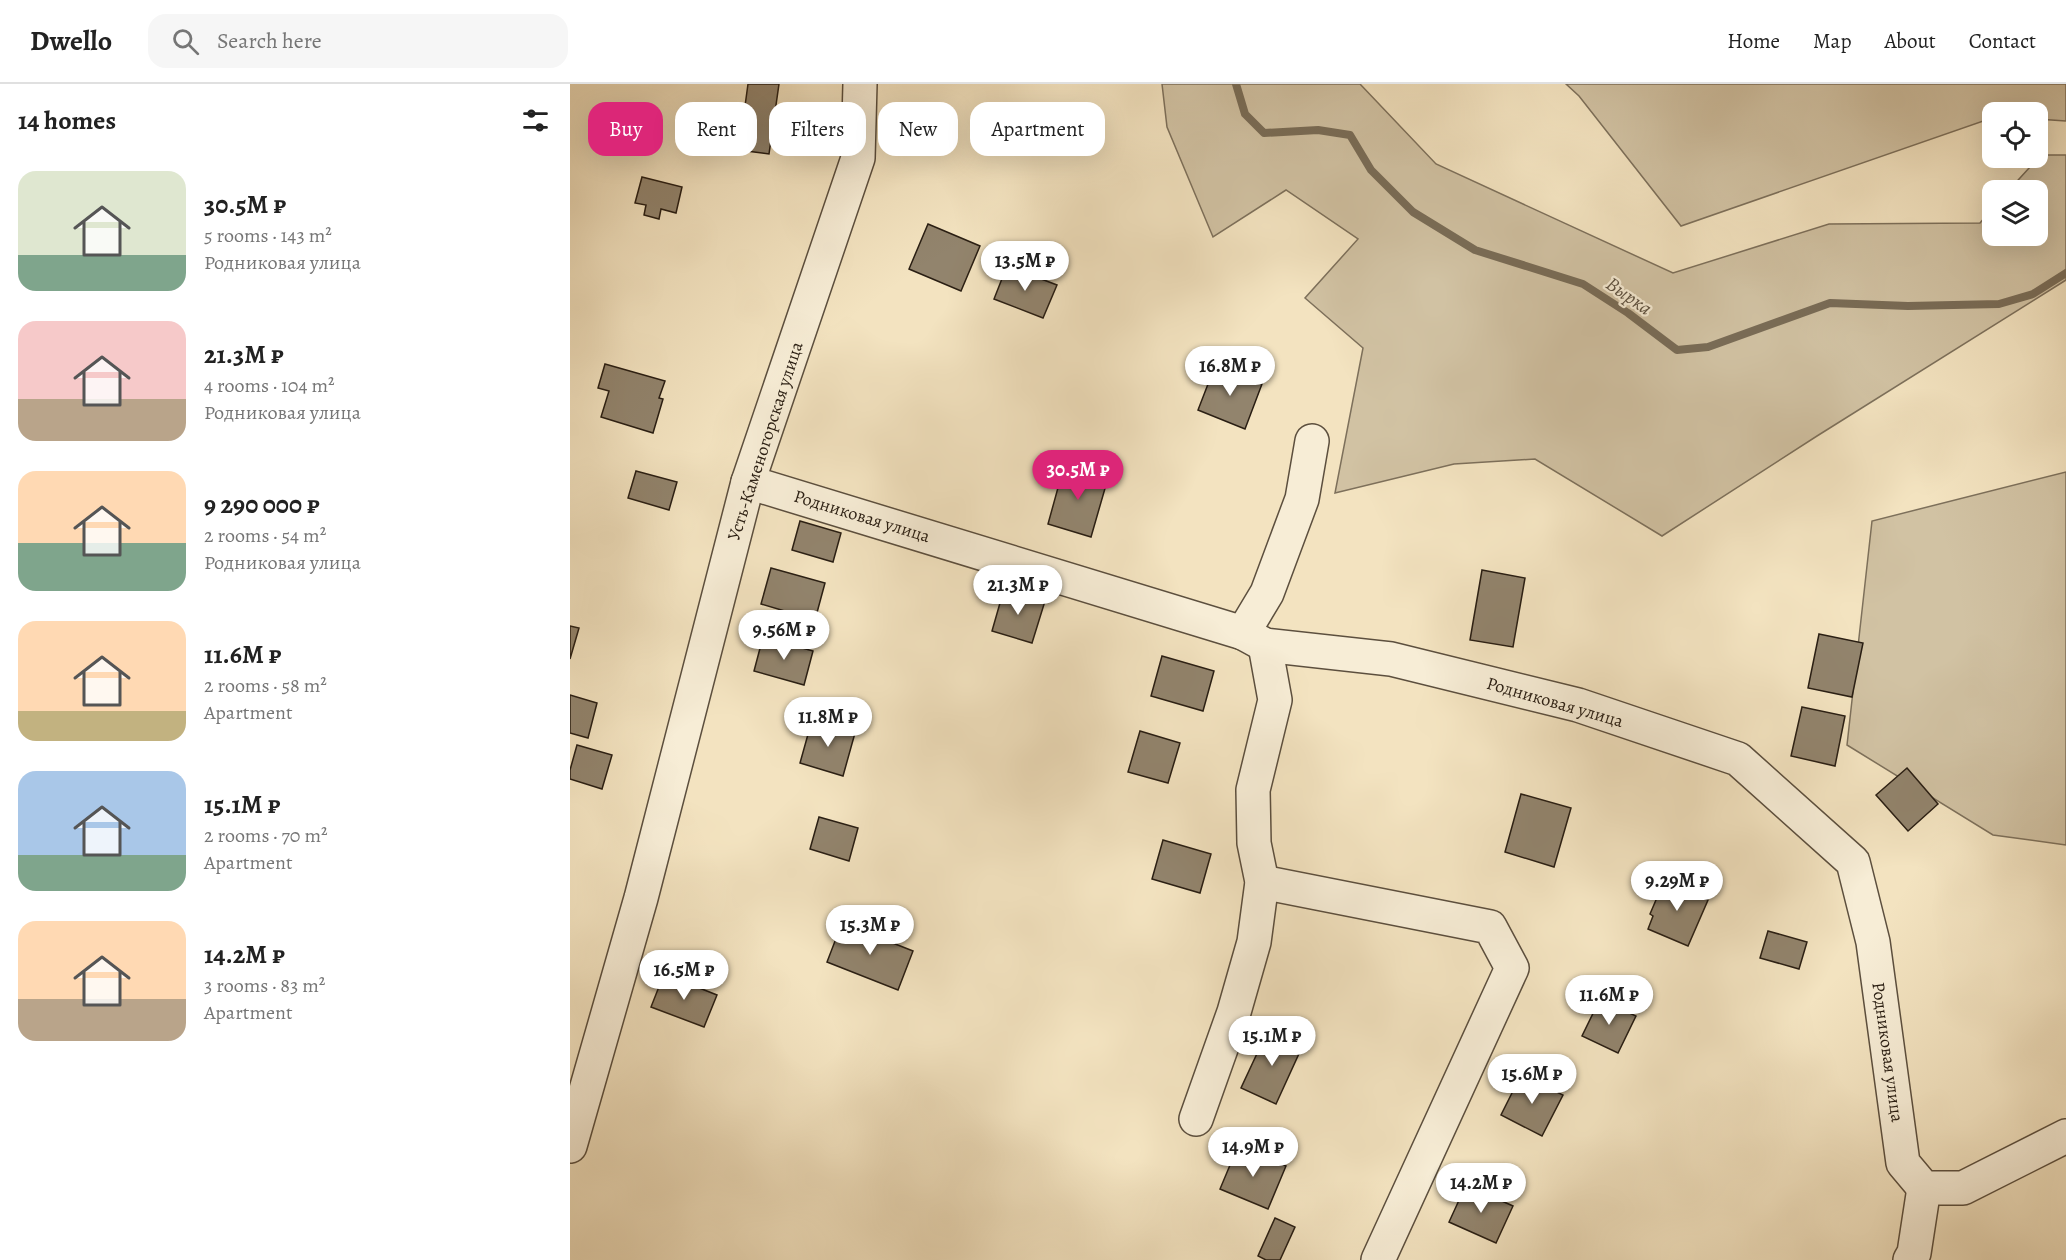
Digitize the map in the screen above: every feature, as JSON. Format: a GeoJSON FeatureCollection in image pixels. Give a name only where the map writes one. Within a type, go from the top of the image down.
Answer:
{"type":"FeatureCollection","features":[{"type":"Feature","properties":{"kind":"street","name":"Усть-Каменогорская улица"},"geometry":{"type":"LineString","coordinates":[[570,1146],[641,898],[748,482],[858,158],[860,84]]}},
{"type":"Feature","properties":{"kind":"street"},"geometry":{"type":"LineString","coordinates":[[1196,1119],[1234,1012],[1254,942],[1262,882],[1254,843],[1253,790],[1275,700],[1254,639],[1267,593],[1302,498],[1312,441]]}},
{"type":"Feature","properties":{"kind":"street","name":"Родниковая улица"},"geometry":{"type":"LineString","coordinates":[[748,482],[1254,639],[1391,659],[1578,705],[1738,759],[1853,862],[1873,942],[1903,1163],[1924,1188]]}},
{"type":"Feature","properties":{"kind":"street"},"geometry":{"type":"LineString","coordinates":[[1262,882],[1490,927],[1512,968],[1378,1260]]}},
{"type":"Feature","properties":{"kind":"street"},"geometry":{"type":"LineString","coordinates":[[1910,1260],[1914,1253],[1924,1188],[1963,1188],[2066,1136]]}},
{"type":"Feature","properties":{"kind":"shaded area"},"geometry":{"type":"Polygon","coordinates":[[[1162,84],[1360,84],[1436,164],[1673,273],[1829,224],[1980,223],[1982,221],[1982,246],[2048,246],[2048,180],[2018,180],[2029,168],[2048,168],[2048,155],[2066,155],[2066,280],[1662,536],[1535,459],[1454,464],[1335,493],[1363,348],[1305,298],[1358,239],[1286,190],[1213,237],[1167,127],[1162,84]]]}},
{"type":"Feature","properties":{"kind":"shaded area"},"geometry":{"type":"Polygon","coordinates":[[[1566,84],[2066,84],[2066,121],[2048,120],[2048,102],[1982,102],[1982,121],[1681,226],[1579,96],[1566,84]]]}},
{"type":"Feature","properties":{"kind":"shaded area"},"geometry":{"type":"Polygon","coordinates":[[[2066,472],[2066,845],[1993,835],[1847,745],[1872,521],[2066,472]]]}},
{"type":"Feature","properties":{"kind":"building"},"geometry":{"type":"Polygon","coordinates":[[[748,84],[779,84],[776,102],[769,102],[769,154],[757,152],[757,102],[746,102],[748,84]]]}},
{"type":"Feature","properties":{"kind":"building"},"geometry":{"type":"Polygon","coordinates":[[[642,177],[682,187],[676,213],[661,209],[659,219],[644,215],[646,205],[635,203],[642,177]]]}},
{"type":"Feature","properties":{"kind":"building"},"geometry":{"type":"Polygon","coordinates":[[[928,224],[980,246],[961,291],[909,269],[928,224]]]}},
{"type":"Feature","properties":{"kind":"building"},"geometry":{"type":"Polygon","coordinates":[[[1007,266],[1057,285],[1043,318],[994,299],[1007,266]]]}},
{"type":"Feature","properties":{"kind":"building"},"geometry":{"type":"Polygon","coordinates":[[[605,364],[665,381],[659,398],[663,399],[653,433],[601,417],[609,391],[598,388],[605,364]]]}},
{"type":"Feature","properties":{"kind":"building"},"geometry":{"type":"Polygon","coordinates":[[[1215,366],[1262,384],[1245,429],[1198,410],[1215,366]]]}},
{"type":"Feature","properties":{"kind":"building"},"geometry":{"type":"Polygon","coordinates":[[[1064,466],[1108,478],[1091,537],[1048,524],[1064,466]]]}},
{"type":"Feature","properties":{"kind":"building"},"geometry":{"type":"Polygon","coordinates":[[[636,471],[677,482],[669,510],[628,498],[636,471]]]}},
{"type":"Feature","properties":{"kind":"building"},"geometry":{"type":"Polygon","coordinates":[[[800,521],[841,533],[833,562],[792,550],[800,521]]]}},
{"type":"Feature","properties":{"kind":"building"},"geometry":{"type":"Polygon","coordinates":[[[771,568],[825,583],[815,620],[761,604],[771,568]]]}},
{"type":"Feature","properties":{"kind":"building"},"geometry":{"type":"Polygon","coordinates":[[[1482,570],[1525,578],[1513,647],[1470,640],[1482,570]]]}},
{"type":"Feature","properties":{"kind":"building"},"geometry":{"type":"Polygon","coordinates":[[[1004,589],[1045,601],[1032,643],[992,631],[1004,589]]]}},
{"type":"Feature","properties":{"kind":"building"},"geometry":{"type":"Polygon","coordinates":[[[570,626],[579,628],[570,659],[570,626]]]}},
{"type":"Feature","properties":{"kind":"building"},"geometry":{"type":"Polygon","coordinates":[[[1819,634],[1863,643],[1852,697],[1808,688],[1819,634]]]}},
{"type":"Feature","properties":{"kind":"building"},"geometry":{"type":"Polygon","coordinates":[[[763,637],[813,651],[804,685],[754,671],[763,637]]]}},
{"type":"Feature","properties":{"kind":"building"},"geometry":{"type":"Polygon","coordinates":[[[1162,656],[1214,671],[1203,711],[1151,696],[1162,656]]]}},
{"type":"Feature","properties":{"kind":"building"},"geometry":{"type":"Polygon","coordinates":[[[570,695],[597,703],[588,738],[570,733],[570,695]]]}},
{"type":"Feature","properties":{"kind":"building"},"geometry":{"type":"Polygon","coordinates":[[[1802,707],[1845,716],[1835,766],[1791,756],[1802,707]]]}},
{"type":"Feature","properties":{"kind":"building"},"geometry":{"type":"Polygon","coordinates":[[[812,720],[855,733],[843,776],[800,763],[812,720]]]}},
{"type":"Feature","properties":{"kind":"building"},"geometry":{"type":"Polygon","coordinates":[[[1140,731],[1180,743],[1168,783],[1128,772],[1140,731]]]}},
{"type":"Feature","properties":{"kind":"building"},"geometry":{"type":"Polygon","coordinates":[[[577,745],[612,755],[602,789],[570,779],[570,770],[577,745]]]}},
{"type":"Feature","properties":{"kind":"building"},"geometry":{"type":"Polygon","coordinates":[[[1907,768],[1938,804],[1908,831],[1876,795],[1907,768]]]}},
{"type":"Feature","properties":{"kind":"building"},"geometry":{"type":"Polygon","coordinates":[[[1521,794],[1571,808],[1554,867],[1505,852],[1521,794]]]}},
{"type":"Feature","properties":{"kind":"building"},"geometry":{"type":"Polygon","coordinates":[[[819,817],[858,828],[849,861],[810,849],[819,817]]]}},
{"type":"Feature","properties":{"kind":"building"},"geometry":{"type":"Polygon","coordinates":[[[1163,840],[1211,854],[1200,893],[1152,879],[1163,840]]]}},
{"type":"Feature","properties":{"kind":"building"},"geometry":{"type":"Polygon","coordinates":[[[1665,879],[1699,893],[1698,895],[1708,900],[1688,946],[1648,929],[1653,916],[1650,914],[1665,879]]]}},
{"type":"Feature","properties":{"kind":"building"},"geometry":{"type":"Polygon","coordinates":[[[842,923],[913,951],[898,990],[827,962],[842,923]]]}},
{"type":"Feature","properties":{"kind":"building"},"geometry":{"type":"Polygon","coordinates":[[[1768,931],[1807,942],[1799,969],[1760,958],[1768,931]]]}},
{"type":"Feature","properties":{"kind":"building"},"geometry":{"type":"Polygon","coordinates":[[[664,974],[717,995],[704,1027],[651,1007],[664,974]]]}},
{"type":"Feature","properties":{"kind":"building"},"geometry":{"type":"Polygon","coordinates":[[[1600,999],[1636,1016],[1618,1053],[1582,1036],[1600,999]]]}},
{"type":"Feature","properties":{"kind":"building"},"geometry":{"type":"Polygon","coordinates":[[[1268,1030],[1302,1047],[1276,1104],[1241,1088],[1268,1030]]]}},
{"type":"Feature","properties":{"kind":"building"},"geometry":{"type":"Polygon","coordinates":[[[1521,1075],[1563,1095],[1542,1136],[1501,1115],[1521,1075]]]}},
{"type":"Feature","properties":{"kind":"building"},"geometry":{"type":"Polygon","coordinates":[[[1238,1146],[1286,1166],[1268,1209],[1220,1189],[1238,1146]]]}},
{"type":"Feature","properties":{"kind":"building"},"geometry":{"type":"Polygon","coordinates":[[[1466,1185],[1513,1206],[1496,1243],[1449,1222],[1466,1185]]]}},
{"type":"Feature","properties":{"kind":"building"},"geometry":{"type":"Polygon","coordinates":[[[1275,1218],[1295,1227],[1280,1260],[1266,1260],[1258,1256],[1275,1218]]]}},
{"type":"Feature","properties":{"kind":"waterway","name":"Вырка"},"geometry":{"type":"LineString","coordinates":[[1236,84],[1245,114],[1264,133],[1318,130],[1350,135],[1371,170],[1413,212],[1475,250],[1583,284],[1628,313],[1677,350],[1708,347],[1830,303],[1908,306],[1999,304],[2033,294],[2066,273]]}}]}
